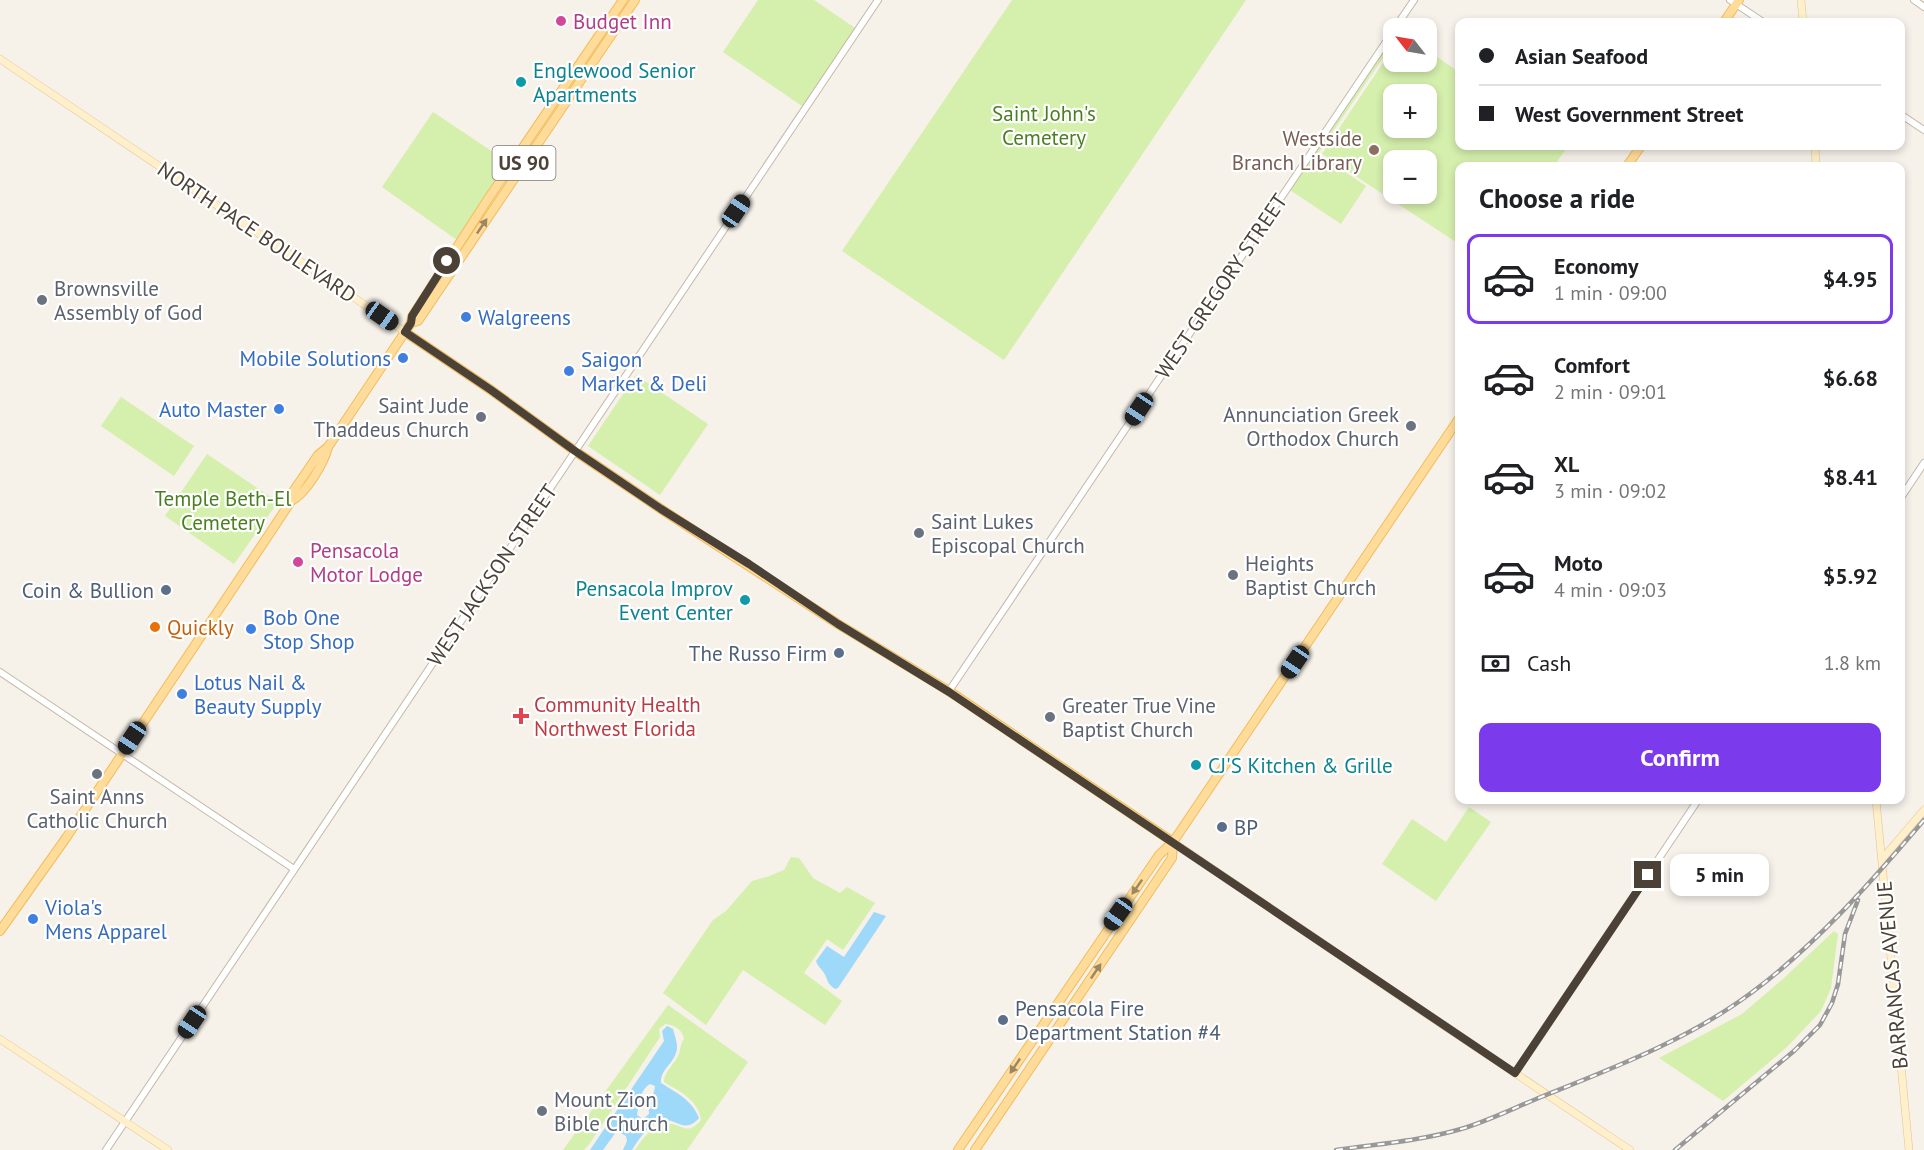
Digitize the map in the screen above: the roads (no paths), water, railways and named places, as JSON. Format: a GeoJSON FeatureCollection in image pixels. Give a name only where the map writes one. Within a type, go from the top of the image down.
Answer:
{"type":"FeatureCollection","features":[{"type":"Feature","properties":{"kind":"main road","name":"US 90"},"geometry":{"type":"LineString","coordinates":[[0,931],[66,838],[291,501],[292,493],[318,455],[328,447],[405,332],[411,323],[412,316],[458,245],[622,0]]}},
{"type":"Feature","properties":{"kind":"main road","name":"US 90"},"geometry":{"type":"LineString","coordinates":[[411,323],[418,321],[634,0]]}},
{"type":"Feature","properties":{"kind":"main road"},"geometry":{"type":"LineString","coordinates":[[1801,0],[1803,18]]}},
{"type":"Feature","properties":{"kind":"main road"},"geometry":{"type":"LineString","coordinates":[[1726,18],[1735,1]]}},
{"type":"Feature","properties":{"kind":"main road","name":"NORTH PACE BOULEVARD"},"geometry":{"type":"LineString","coordinates":[[0,59],[491,390],[575,451],[661,509],[749,564],[838,624],[949,692],[1173,842]]}},
{"type":"Feature","properties":{"kind":"main road"},"geometry":{"type":"LineString","coordinates":[[958,1150],[1159,855],[1173,842],[1455,424]]}},
{"type":"Feature","properties":{"kind":"main road","name":"BARRANCAS AVENUE"},"geometry":{"type":"LineString","coordinates":[[1876,804],[1902,1098],[1909,1150]]}},
{"type":"Feature","properties":{"kind":"main road"},"geometry":{"type":"LineString","coordinates":[[1882,858],[1924,810]]}},
{"type":"Feature","properties":{"kind":"main road"},"geometry":{"type":"LineString","coordinates":[[1173,842],[1630,1150]]}},
{"type":"Feature","properties":{"kind":"main road"},"geometry":{"type":"LineString","coordinates":[[975,1150],[1172,858],[1173,842]]}},
{"type":"Feature","properties":{"kind":"main road"},"geometry":{"type":"LineString","coordinates":[[0,1039],[168,1150]]}},
{"type":"Feature","properties":{"kind":"street","name":"WEST JACKSON STREET"},"geometry":{"type":"LineString","coordinates":[[106,1150],[878,0]]}},
{"type":"Feature","properties":{"kind":"street","name":"WEST GREGORY STREET"},"geometry":{"type":"LineString","coordinates":[[1402,18],[1414,0]]}},
{"type":"Feature","properties":{"kind":"street"},"geometry":{"type":"LineString","coordinates":[[1914,0],[1924,7]]}},
{"type":"Feature","properties":{"kind":"street"},"geometry":{"type":"LineString","coordinates":[[1735,1],[1758,18]]}},
{"type":"Feature","properties":{"kind":"street","name":"WEST GREGORY STREET"},"geometry":{"type":"LineString","coordinates":[[949,692],[1383,45]]}},
{"type":"Feature","properties":{"kind":"street"},"geometry":{"type":"LineString","coordinates":[[1905,117],[1924,130]]}},
{"type":"Feature","properties":{"kind":"street"},"geometry":{"type":"LineString","coordinates":[[1905,492],[1924,463]]}},
{"type":"Feature","properties":{"kind":"street"},"geometry":{"type":"LineString","coordinates":[[0,672],[294,869]]}},
{"type":"Feature","properties":{"kind":"street"},"geometry":{"type":"LineString","coordinates":[[1515,1073],[1695,804]]}},
{"type":"Feature","properties":{"kind":"water"},"geometry":{"type":"Polygon","coordinates":[[[874,912],[886,916],[838,988],[835,989],[816,961],[827,946],[844,957],[874,912]]]}},
{"type":"Feature","properties":{"kind":"water"},"geometry":{"type":"Polygon","coordinates":[[[667,1026],[673,1029],[677,1050],[662,1075],[661,1083],[688,1102],[699,1118],[689,1125],[659,1121],[647,1130],[632,1150],[623,1150],[627,1141],[626,1136],[616,1132],[603,1150],[590,1150],[664,1041],[662,1031],[667,1026]],[[650,1084],[642,1094],[637,1115],[643,1119],[649,1114],[655,1086],[650,1084]]]}},
{"type":"Feature","properties":{"kind":"railway"},"geometry":{"type":"LineString","coordinates":[[1336,1150],[1414,1139],[1471,1126],[1622,1064],[1702,1025],[1751,993],[1821,933],[1864,889],[1924,820]]}},
{"type":"Feature","properties":{"kind":"railway"},"geometry":{"type":"LineString","coordinates":[[1675,1150],[1794,1051],[1820,1025],[1832,1003],[1838,984],[1845,934],[1858,900]]}},
{"type":"Feature","properties":{"kind":"place","name":"Budget Inn"},"geometry":{"type":"Point","coordinates":[561,21]}},
{"type":"Feature","properties":{"kind":"place","name":"Englewood Senior Apartments"},"geometry":{"type":"Point","coordinates":[521,82]}},
{"type":"Feature","properties":{"kind":"place","name":"Westside Branch Library"},"geometry":{"type":"Point","coordinates":[1374,150]}},
{"type":"Feature","properties":{"kind":"place","name":"Brownsville Assembly of God"},"geometry":{"type":"Point","coordinates":[42,300]}},
{"type":"Feature","properties":{"kind":"place","name":"Walgreens"},"geometry":{"type":"Point","coordinates":[466,317]}},
{"type":"Feature","properties":{"kind":"place","name":"Mobile Solutions"},"geometry":{"type":"Point","coordinates":[403,358]}},
{"type":"Feature","properties":{"kind":"place","name":"Saigon Market & Deli"},"geometry":{"type":"Point","coordinates":[569,371]}},
{"type":"Feature","properties":{"kind":"place","name":"Auto Master"},"geometry":{"type":"Point","coordinates":[279,409]}},
{"type":"Feature","properties":{"kind":"place","name":"Saint Jude Thaddeus Church"},"geometry":{"type":"Point","coordinates":[481,417]}},
{"type":"Feature","properties":{"kind":"place","name":"Annunciation Greek Orthodox Church"},"geometry":{"type":"Point","coordinates":[1411,426]}},
{"type":"Feature","properties":{"kind":"place","name":"Saint Lukes Episcopal Church"},"geometry":{"type":"Point","coordinates":[919,533]}},
{"type":"Feature","properties":{"kind":"place","name":"Pensacola Motor Lodge"},"geometry":{"type":"Point","coordinates":[298,562]}},
{"type":"Feature","properties":{"kind":"place","name":"Heights Baptist Church"},"geometry":{"type":"Point","coordinates":[1233,575]}},
{"type":"Feature","properties":{"kind":"place","name":"Coin & Bullion"},"geometry":{"type":"Point","coordinates":[166,590]}},
{"type":"Feature","properties":{"kind":"place","name":"Pensacola Improv Event Center"},"geometry":{"type":"Point","coordinates":[745,600]}},
{"type":"Feature","properties":{"kind":"place","name":"Quickly"},"geometry":{"type":"Point","coordinates":[155,627]}},
{"type":"Feature","properties":{"kind":"place","name":"Bob One Stop Shop"},"geometry":{"type":"Point","coordinates":[251,629]}},
{"type":"Feature","properties":{"kind":"place","name":"The Russo Firm"},"geometry":{"type":"Point","coordinates":[839,653]}},
{"type":"Feature","properties":{"kind":"place","name":"Lotus Nail & Beauty Supply"},"geometry":{"type":"Point","coordinates":[182,694]}},
{"type":"Feature","properties":{"kind":"place","name":"Community Health Northwest Florida"},"geometry":{"type":"Point","coordinates":[521,716]}},
{"type":"Feature","properties":{"kind":"place","name":"Greater True Vine Baptist Church"},"geometry":{"type":"Point","coordinates":[1050,717]}},
{"type":"Feature","properties":{"kind":"place","name":"CJ'S Kitchen & Grille"},"geometry":{"type":"Point","coordinates":[1196,765]}},
{"type":"Feature","properties":{"kind":"place","name":"Saint Anns Catholic Church"},"geometry":{"type":"Point","coordinates":[97,774]}},
{"type":"Feature","properties":{"kind":"place","name":"BP"},"geometry":{"type":"Point","coordinates":[1222,827]}},
{"type":"Feature","properties":{"kind":"place","name":"Viola's Mens Apparel"},"geometry":{"type":"Point","coordinates":[33,919]}},
{"type":"Feature","properties":{"kind":"place","name":"Pensacola Fire Department Station #4"},"geometry":{"type":"Point","coordinates":[1003,1020]}},
{"type":"Feature","properties":{"kind":"place","name":"Mount Zion Bible Church"},"geometry":{"type":"Point","coordinates":[542,1111]}},
{"type":"Feature","properties":{"kind":"park label","name":"Saint John's Cemetery"},"geometry":{"type":"Point","coordinates":[1044,125]}},
{"type":"Feature","properties":{"kind":"park label","name":"Temple Beth-El Cemetery"},"geometry":{"type":"Point","coordinates":[223,510]}}]}
